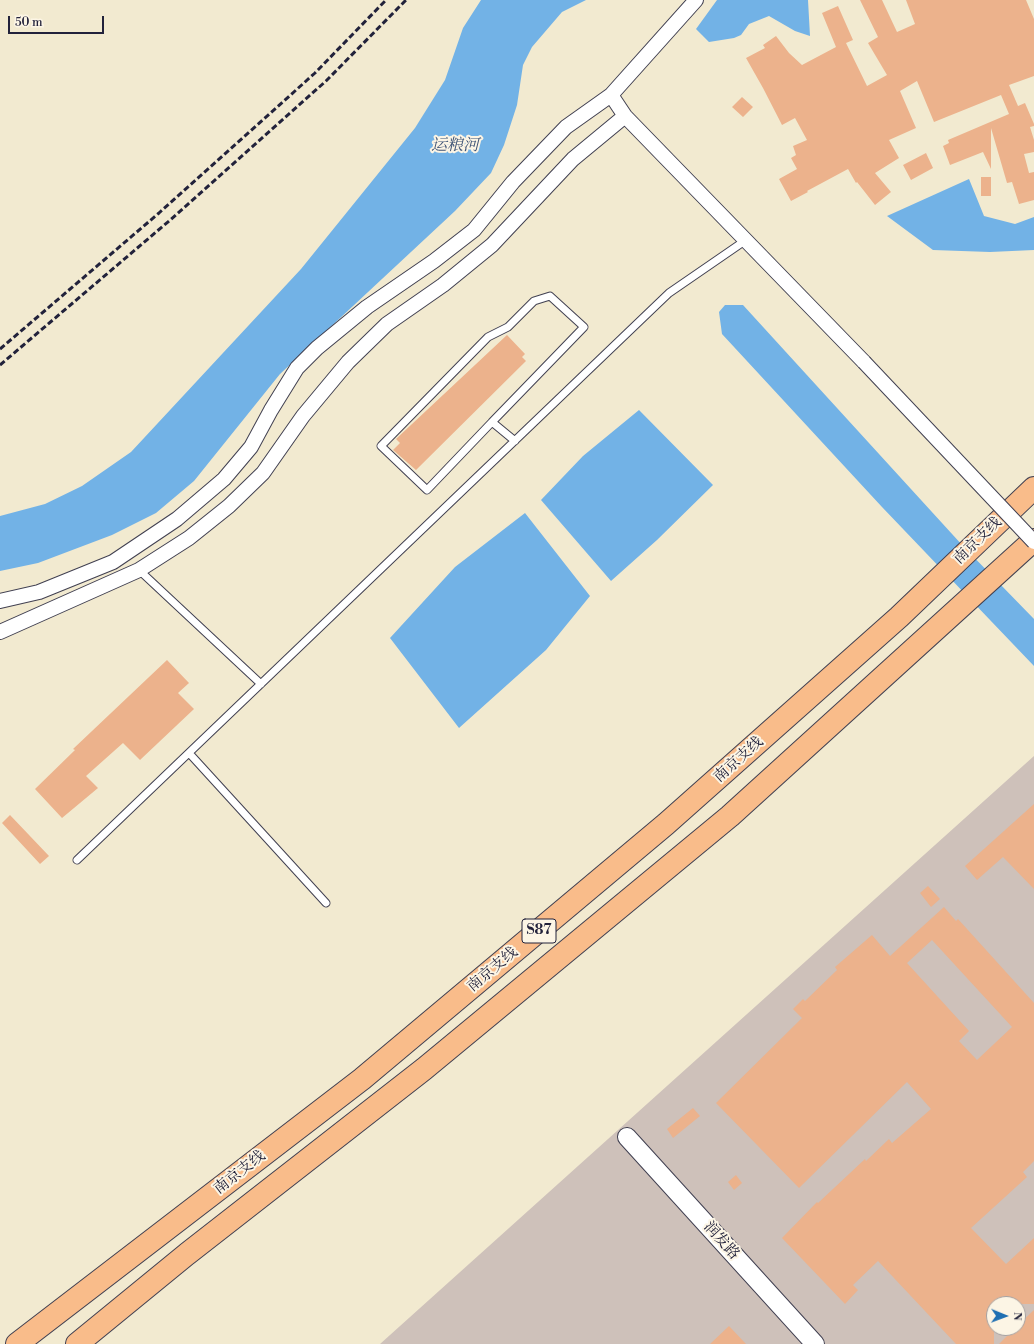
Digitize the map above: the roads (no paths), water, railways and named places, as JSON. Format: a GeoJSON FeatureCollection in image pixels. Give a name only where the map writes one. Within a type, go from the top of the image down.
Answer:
{"type":"FeatureCollection","features":[{"type":"Feature","properties":{"kind":"highway","name":"南京支线"},"geometry":{"type":"LineString","coordinates":[[17,1344],[362,1079],[654,835],[900,617],[1034,488]]}},
{"type":"Feature","properties":{"kind":"highway","name":"S87"},"geometry":{"type":"LineString","coordinates":[[77,1344],[187,1254],[424,1069],[730,816],[1034,541]]}},
{"type":"Feature","properties":{"kind":"street"},"geometry":{"type":"LineString","coordinates":[[0,601],[38,592],[113,562],[177,519],[224,479],[251,447],[271,410],[297,368],[317,348],[367,307],[434,261],[474,230],[513,182],[566,127],[611,95],[696,0]]}},
{"type":"Feature","properties":{"kind":"street"},"geometry":{"type":"LineString","coordinates":[[611,95],[625,116],[864,362],[1034,541]]}},
{"type":"Feature","properties":{"kind":"street"},"geometry":{"type":"LineString","coordinates":[[0,632],[139,570],[189,538],[229,506],[263,473],[303,416],[348,362],[386,324],[443,285],[492,245],[573,158],[625,116]]}},
{"type":"Feature","properties":{"kind":"street","name":"润发路"},"geometry":{"type":"LineString","coordinates":[[627,1137],[816,1344]]}},
{"type":"Feature","properties":{"kind":"lane"},"geometry":{"type":"LineString","coordinates":[[78,860],[669,293],[746,240]]}},
{"type":"Feature","properties":{"kind":"lane"},"geometry":{"type":"LineString","coordinates":[[550,296],[584,327],[492,422],[427,490],[381,446],[488,337],[508,327],[534,301],[550,296]]}},
{"type":"Feature","properties":{"kind":"lane"},"geometry":{"type":"LineString","coordinates":[[492,422],[515,441]]}},
{"type":"Feature","properties":{"kind":"lane"},"geometry":{"type":"LineString","coordinates":[[139,570],[261,684]]}},
{"type":"Feature","properties":{"kind":"lane"},"geometry":{"type":"LineString","coordinates":[[189,753],[326,903]]}},
{"type":"Feature","properties":{"kind":"water","name":"运粮河"},"geometry":{"type":"Polygon","coordinates":[[[481,0],[586,0],[562,12],[532,47],[523,65],[517,105],[504,145],[491,173],[455,211],[280,374],[194,481],[156,513],[112,535],[38,563],[0,571],[0,516],[45,504],[82,486],[131,452],[301,269],[415,128],[445,80],[463,28],[481,0]]]}},
{"type":"Feature","properties":{"kind":"water"},"geometry":{"type":"Polygon","coordinates":[[[717,0],[808,0],[810,36],[795,31],[769,16],[749,24],[741,35],[734,38],[709,42],[696,29],[717,0]]]}},
{"type":"Feature","properties":{"kind":"water"},"geometry":{"type":"Polygon","coordinates":[[[969,179],[984,216],[1015,224],[1034,217],[1034,250],[990,252],[933,250],[887,216],[969,179]]]}},
{"type":"Feature","properties":{"kind":"water"},"geometry":{"type":"Polygon","coordinates":[[[725,305],[743,305],[963,546],[1034,619],[1034,666],[882,507],[722,334],[719,312],[725,305]]]}},
{"type":"Feature","properties":{"kind":"water"},"geometry":{"type":"Polygon","coordinates":[[[639,410],[713,485],[657,540],[611,581],[541,500],[583,456],[639,410]]]}},
{"type":"Feature","properties":{"kind":"water"},"geometry":{"type":"Polygon","coordinates":[[[525,513],[590,596],[546,650],[459,728],[390,638],[455,567],[525,513]]]}},
{"type":"Feature","properties":{"kind":"railway"},"geometry":{"type":"LineString","coordinates":[[0,349],[159,213],[315,73],[386,0]]}},
{"type":"Feature","properties":{"kind":"railway"},"geometry":{"type":"LineString","coordinates":[[0,365],[169,221],[326,81],[406,0]]}}]}
